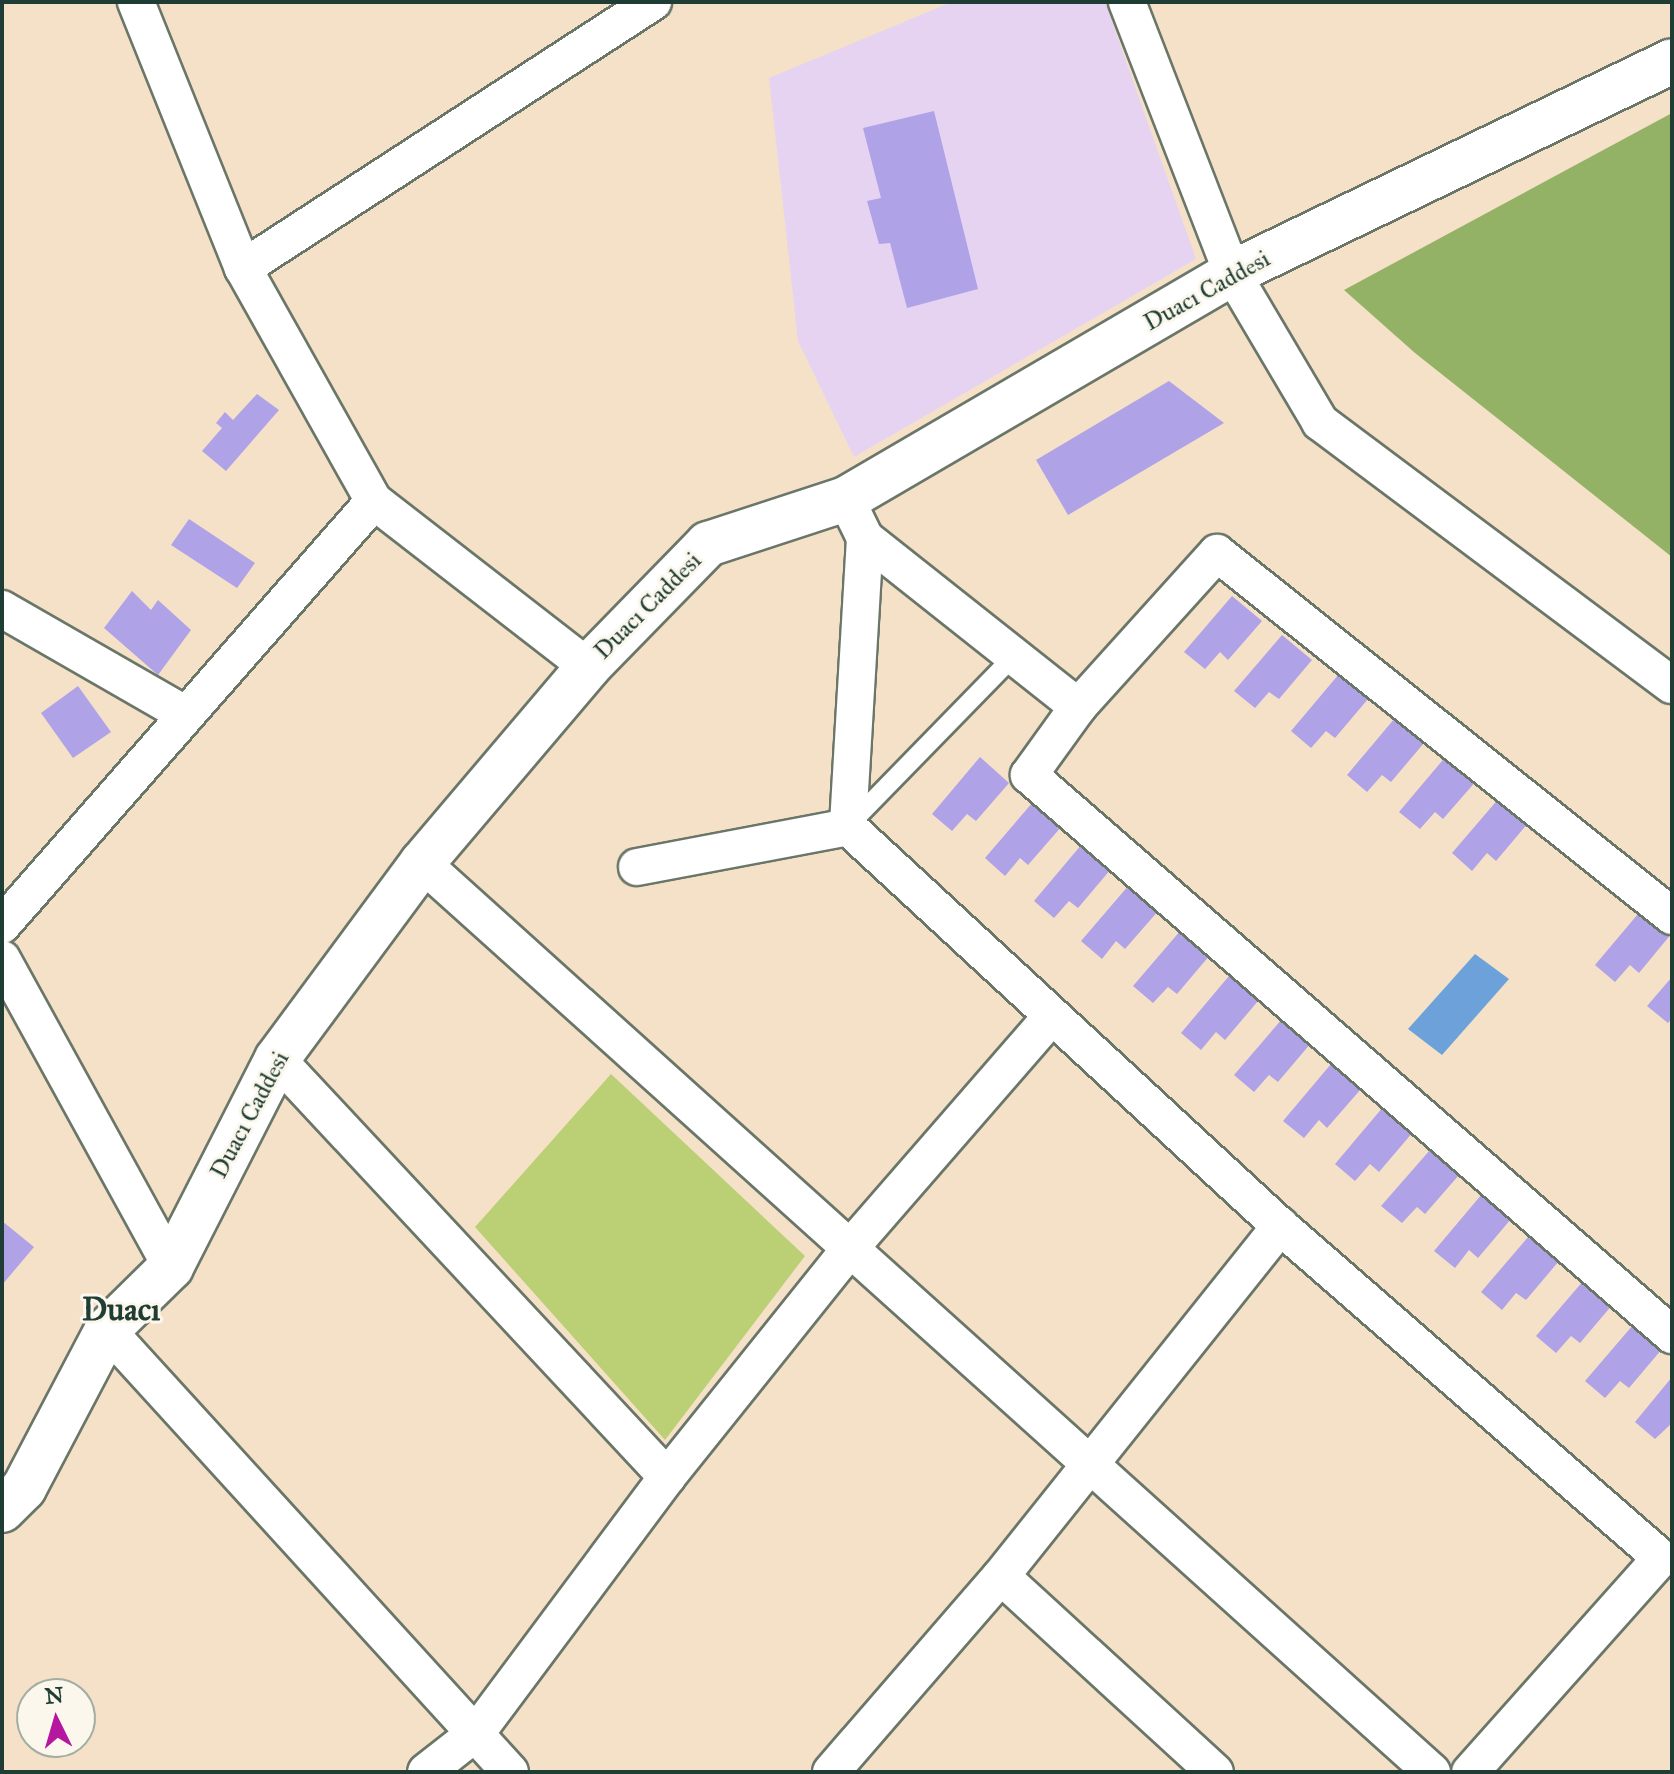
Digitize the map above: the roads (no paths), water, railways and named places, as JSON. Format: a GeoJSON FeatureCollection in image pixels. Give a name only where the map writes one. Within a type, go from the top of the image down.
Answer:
{"type":"FeatureCollection","features":[{"type":"Feature","properties":{"kind":"street"},"geometry":{"type":"LineString","coordinates":[[136,2],[243,268],[374,501],[588,667]]}},
{"type":"Feature","properties":{"kind":"street"},"geometry":{"type":"LineString","coordinates":[[243,268],[653,2]]}},
{"type":"Feature","properties":{"kind":"street"},"geometry":{"type":"LineString","coordinates":[[1127,2],[1232,273],[1320,422],[1672,685]]}},
{"type":"Feature","properties":{"kind":"street","name":"Duacı Caddesi"},"geometry":{"type":"LineString","coordinates":[[2,1510],[24,1488],[107,1330],[171,1267],[277,1059],[422,863],[588,667],[708,544],[846,499],[1232,273],[1672,61]]}},
{"type":"Feature","properties":{"kind":"street"},"geometry":{"type":"LineString","coordinates":[[846,499],[865,538],[1078,707]]}},
{"type":"Feature","properties":{"kind":"street"},"geometry":{"type":"LineString","coordinates":[[2,925],[374,501]]}},
{"type":"Feature","properties":{"kind":"street"},"geometry":{"type":"LineString","coordinates":[[848,827],[865,538]]}},
{"type":"Feature","properties":{"kind":"street"},"geometry":{"type":"LineString","coordinates":[[1672,916],[1217,553],[1078,707],[1029,775],[1672,1335]]}},
{"type":"Feature","properties":{"kind":"street"},"geometry":{"type":"LineString","coordinates":[[2,609],[186,715]]}},
{"type":"Feature","properties":{"kind":"street"},"geometry":{"type":"LineString","coordinates":[[637,867],[848,827]]}},
{"type":"Feature","properties":{"kind":"street"},"geometry":{"type":"LineString","coordinates":[[848,827],[1280,1226],[1667,1564],[1470,1772]]}},
{"type":"Feature","properties":{"kind":"street"},"geometry":{"type":"LineString","coordinates":[[422,863],[1432,1772]]}},
{"type":"Feature","properties":{"kind":"street"},"geometry":{"type":"LineString","coordinates":[[2,959],[171,1267]]}},
{"type":"Feature","properties":{"kind":"street"},"geometry":{"type":"LineString","coordinates":[[426,1772],[477,1732],[667,1477],[851,1247],[1051,1017]]}},
{"type":"Feature","properties":{"kind":"street"},"geometry":{"type":"LineString","coordinates":[[277,1059],[667,1477]]}},
{"type":"Feature","properties":{"kind":"street"},"geometry":{"type":"LineString","coordinates":[[831,1772],[1001,1576],[1280,1226]]}},
{"type":"Feature","properties":{"kind":"street"},"geometry":{"type":"LineString","coordinates":[[107,1330],[477,1732],[510,1772]]}},
{"type":"Feature","properties":{"kind":"street"},"geometry":{"type":"LineString","coordinates":[[1001,1576],[1215,1772]]}},
{"type":"Feature","properties":{"kind":"lane"},"geometry":{"type":"LineString","coordinates":[[848,827],[1014,656]]}},
{"type":"Feature","properties":{"kind":"water"},"geometry":{"type":"Polygon","coordinates":[[[1475,954],[1509,979],[1442,1055],[1408,1029],[1475,954]]]}},
{"type":"Feature","properties":{"kind":"district","name":"Duacı"},"geometry":{"type":"Point","coordinates":[121,1310]}}]}
